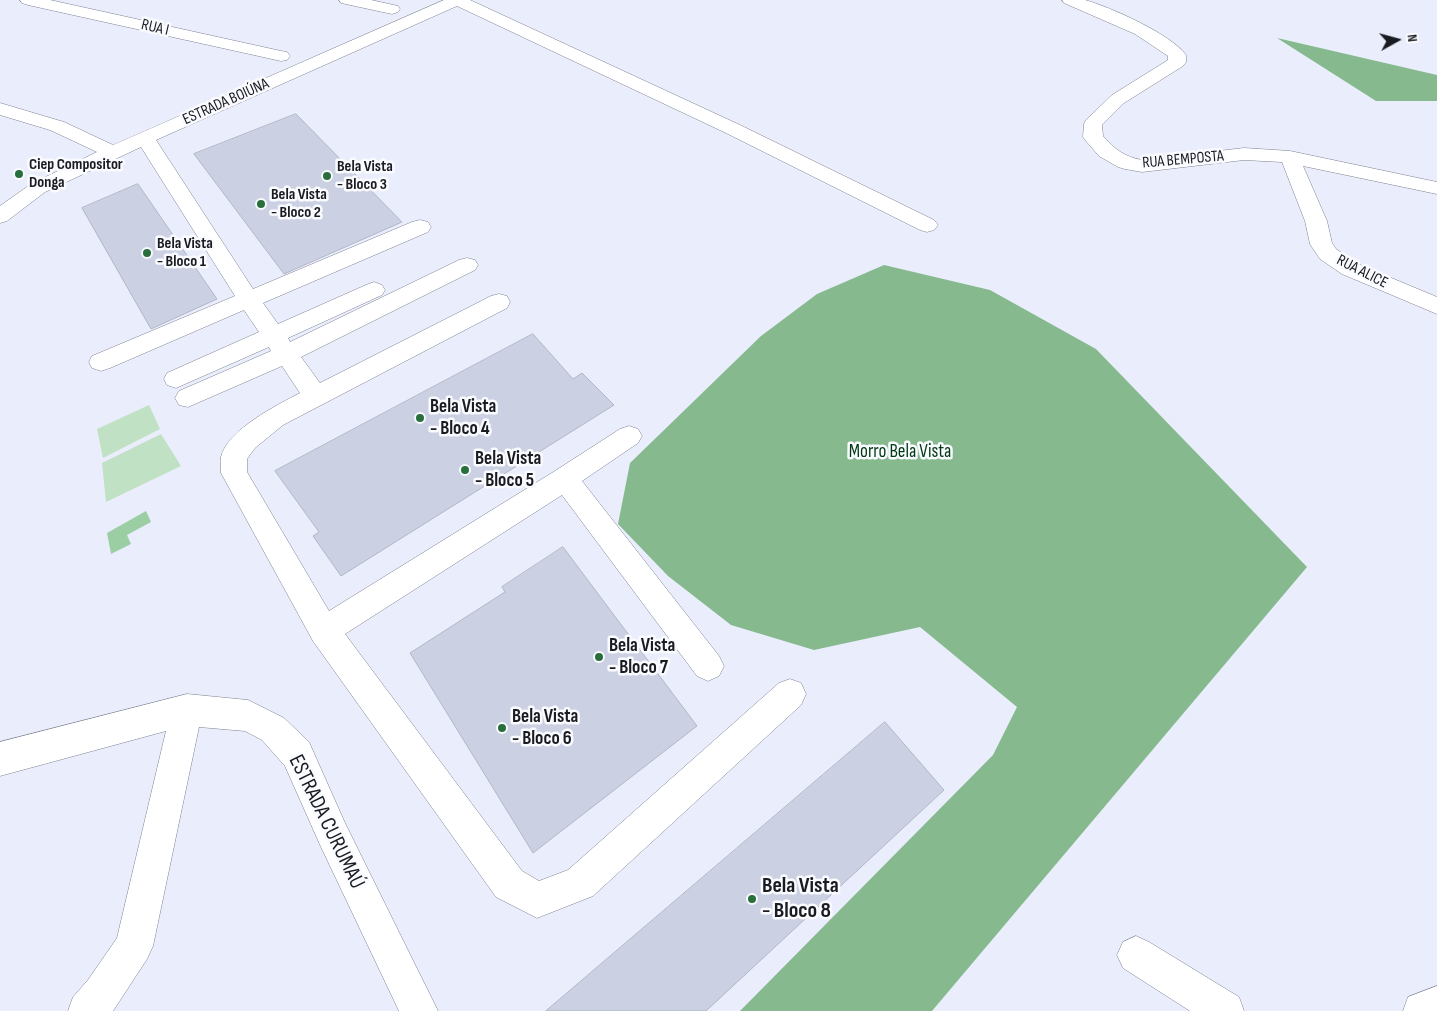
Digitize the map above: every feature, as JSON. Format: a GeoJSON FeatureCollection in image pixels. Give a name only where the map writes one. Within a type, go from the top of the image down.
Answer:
{"type":"FeatureCollection","features":[{"type":"Feature","properties":{"kind":"street","name":"RUA I"},"geometry":{"type":"LineString","coordinates":[[28,0],[281,56]]}},
{"type":"Feature","properties":{"kind":"street"},"geometry":{"type":"LineString","coordinates":[[347,0],[392,9]]}},
{"type":"Feature","properties":{"kind":"street"},"geometry":{"type":"LineString","coordinates":[[457,0],[733,129],[927,225]]}},
{"type":"Feature","properties":{"kind":"street","name":"ESTRADA BOIÚNA"},"geometry":{"type":"LineString","coordinates":[[0,216],[38,188],[113,152],[457,0]]}},
{"type":"Feature","properties":{"kind":"street","name":"RUA BEMPOSTA"},"geometry":{"type":"LineString","coordinates":[[1070,0],[1168,45],[1177,54],[1177,62],[1118,99],[1093,124],[1093,137],[1106,152],[1125,163],[1142,166],[1244,154],[1290,157],[1437,188]]}},
{"type":"Feature","properties":{"kind":"street"},"geometry":{"type":"LineString","coordinates":[[0,109],[57,126],[113,152]]}},
{"type":"Feature","properties":{"kind":"street"},"geometry":{"type":"LineString","coordinates":[[145,138],[249,300],[315,396]]}},
{"type":"Feature","properties":{"kind":"street","name":"RUA ALICE"},"geometry":{"type":"LineString","coordinates":[[1290,157],[1316,221],[1321,244],[1328,254],[1350,269],[1437,306]]}},
{"type":"Feature","properties":{"kind":"street"},"geometry":{"type":"LineString","coordinates":[[101,362],[420,227]]}},
{"type":"Feature","properties":{"kind":"street"},"geometry":{"type":"LineString","coordinates":[[182,389],[280,345],[461,259]]}},
{"type":"Feature","properties":{"kind":"street"},"geometry":{"type":"LineString","coordinates":[[499,302],[274,418],[246,441],[234,457],[234,473],[324,630],[509,884],[537,900],[580,883],[790,694]]}},
{"type":"Feature","properties":{"kind":"street"},"geometry":{"type":"LineString","coordinates":[[324,630],[565,479],[629,436]]}},
{"type":"Feature","properties":{"kind":"street"},"geometry":{"type":"LineString","coordinates":[[565,479],[708,666]]}},
{"type":"Feature","properties":{"kind":"street"},"geometry":{"type":"LineString","coordinates":[[87,1011],[102,994],[134,946],[187,710]]}},
{"type":"Feature","properties":{"kind":"street","name":"ESTRADA CURUMAÚ"},"geometry":{"type":"LineString","coordinates":[[0,759],[187,710],[248,716],[273,729],[297,754],[333,835],[418,1011]]}},
{"type":"Feature","properties":{"kind":"street"},"geometry":{"type":"LineString","coordinates":[[1136,955],[1225,1011]]}},
{"type":"Feature","properties":{"kind":"street"},"geometry":{"type":"LineString","coordinates":[[1422,1011],[1437,1004]]}},
{"type":"Feature","properties":{"kind":"shaded area"},"geometry":{"type":"Polygon","coordinates":[[[149,405],[160,429],[103,458],[97,429],[149,405]]]}},
{"type":"Feature","properties":{"kind":"shaded area"},"geometry":{"type":"Polygon","coordinates":[[[161,434],[181,466],[106,502],[102,463],[161,434]]]}},
{"type":"Feature","properties":{"kind":"shaded area"},"geometry":{"type":"Polygon","coordinates":[[[146,511],[151,522],[127,535],[131,544],[111,554],[107,533],[146,511]]]}},
{"type":"Feature","properties":{"kind":"green space"},"geometry":{"type":"Polygon","coordinates":[[[1277,38],[1437,75],[1437,101],[1376,101],[1277,38]]]}},
{"type":"Feature","properties":{"kind":"green space","name":"Morro Bela Vista"},"geometry":{"type":"Polygon","coordinates":[[[884,265],[990,290],[1096,349],[1307,567],[932,1011],[740,1011],[993,755],[1017,707],[920,627],[814,650],[731,625],[668,576],[618,524],[630,463],[761,336],[817,294],[884,265]]]}},
{"type":"Feature","properties":{"kind":"building"},"geometry":{"type":"Polygon","coordinates":[[[296,114],[402,222],[284,274],[194,154],[296,114]]]}},
{"type":"Feature","properties":{"kind":"building","name":"Bela Vista - Bloco 1"},"geometry":{"type":"Polygon","coordinates":[[[138,184],[217,299],[151,329],[82,208],[138,184]]]}},
{"type":"Feature","properties":{"kind":"building"},"geometry":{"type":"Polygon","coordinates":[[[533,334],[573,379],[582,373],[614,405],[341,576],[313,536],[319,532],[275,471],[533,334]]]}},
{"type":"Feature","properties":{"kind":"building"},"geometry":{"type":"Polygon","coordinates":[[[563,547],[697,726],[533,853],[410,653],[505,592],[502,587],[563,547]]]}},
{"type":"Feature","properties":{"kind":"building","name":"Bela Vista - Bloco 8"},"geometry":{"type":"Polygon","coordinates":[[[885,722],[944,790],[706,1011],[546,1011],[885,722]]]}},
{"type":"Feature","properties":{"kind":"place","name":"Ciep Compositor Donga"},"geometry":{"type":"Point","coordinates":[19,174]}},
{"type":"Feature","properties":{"kind":"place","name":"Bela Vista - Bloco 3"},"geometry":{"type":"Point","coordinates":[327,176]}},
{"type":"Feature","properties":{"kind":"place","name":"Bela Vista - Bloco 2"},"geometry":{"type":"Point","coordinates":[261,204]}},
{"type":"Feature","properties":{"kind":"place","name":"Bela Vista - Bloco 1"},"geometry":{"type":"Point","coordinates":[147,253]}},
{"type":"Feature","properties":{"kind":"place","name":"Bela Vista - Bloco 4"},"geometry":{"type":"Point","coordinates":[420,418]}},
{"type":"Feature","properties":{"kind":"place","name":"Bela Vista - Bloco 5"},"geometry":{"type":"Point","coordinates":[465,470]}},
{"type":"Feature","properties":{"kind":"place","name":"Bela Vista - Bloco 7"},"geometry":{"type":"Point","coordinates":[599,657]}},
{"type":"Feature","properties":{"kind":"place","name":"Bela Vista - Bloco 6"},"geometry":{"type":"Point","coordinates":[502,728]}},
{"type":"Feature","properties":{"kind":"place","name":"Bela Vista - Bloco 8"},"geometry":{"type":"Point","coordinates":[752,899]}}]}
